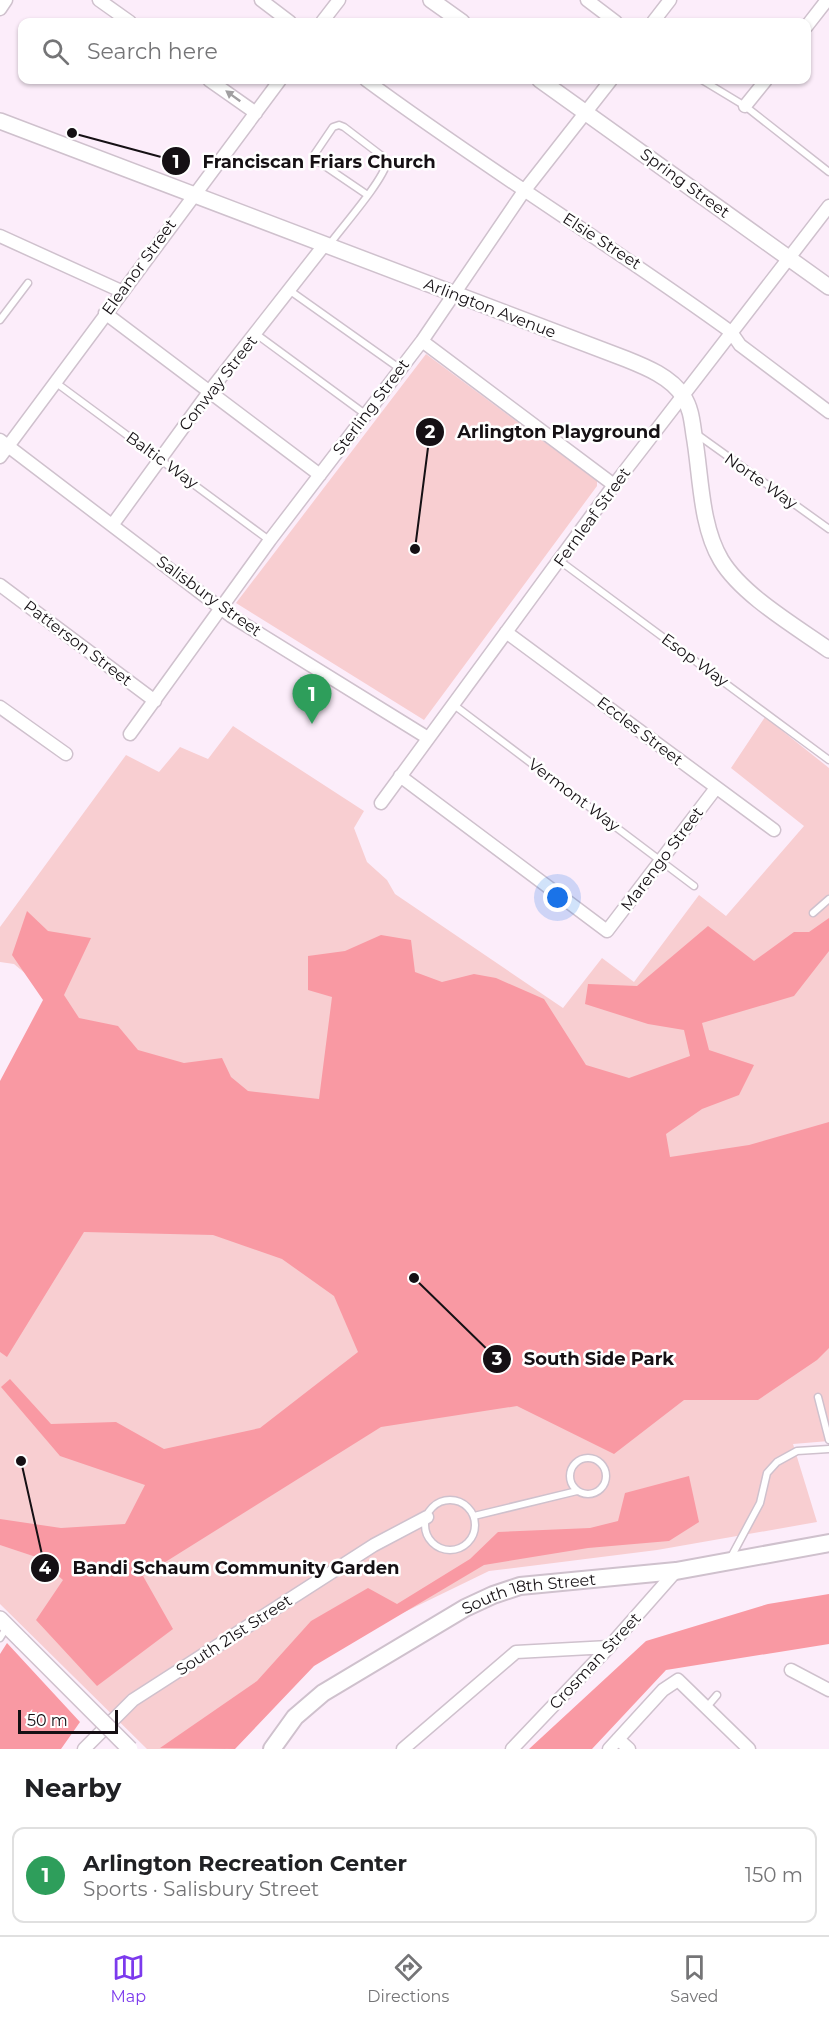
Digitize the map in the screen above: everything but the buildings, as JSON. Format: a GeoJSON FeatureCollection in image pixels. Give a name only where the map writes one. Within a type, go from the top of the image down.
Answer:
{"type":"FeatureCollection","features":[{"type":"Feature","properties":{"kind":"main road","name":"South 18th Street"},"geometry":{"type":"LineString","coordinates":[[272,1749],[296,1717],[323,1693],[455,1614],[493,1595],[520,1586],[676,1571],[829,1543]]}},
{"type":"Feature","properties":{"kind":"street"},"geometry":{"type":"LineString","coordinates":[[0,9],[6,0]]}},
{"type":"Feature","properties":{"kind":"street"},"geometry":{"type":"LineString","coordinates":[[99,0],[124,18]]}},
{"type":"Feature","properties":{"kind":"street"},"geometry":{"type":"LineString","coordinates":[[261,0],[285,18]]}},
{"type":"Feature","properties":{"kind":"street"},"geometry":{"type":"LineString","coordinates":[[325,18],[339,0]]}},
{"type":"Feature","properties":{"kind":"street"},"geometry":{"type":"LineString","coordinates":[[432,0],[457,18]]}},
{"type":"Feature","properties":{"kind":"street"},"geometry":{"type":"LineString","coordinates":[[587,0],[611,18]]}},
{"type":"Feature","properties":{"kind":"street"},"geometry":{"type":"LineString","coordinates":[[656,18],[670,0]]}},
{"type":"Feature","properties":{"kind":"street"},"geometry":{"type":"LineString","coordinates":[[811,22],[827,0]]}},
{"type":"Feature","properties":{"kind":"street"},"geometry":{"type":"LineString","coordinates":[[215,84],[256,113]]}},
{"type":"Feature","properties":{"kind":"street","name":"Eleanor Street"},"geometry":{"type":"LineString","coordinates":[[3,448],[277,84]]}},
{"type":"Feature","properties":{"kind":"street","name":"Elsie Street"},"geometry":{"type":"LineString","coordinates":[[372,84],[524,191],[650,273],[731,332],[740,345],[829,412]]}},
{"type":"Feature","properties":{"kind":"street","name":"Spring Street"},"geometry":{"type":"LineString","coordinates":[[546,84],[829,287]]}},
{"type":"Feature","properties":{"kind":"street","name":"Sterling Street"},"geometry":{"type":"LineString","coordinates":[[130,734],[270,540],[399,368],[422,341],[524,191],[608,84]]}},
{"type":"Feature","properties":{"kind":"street"},"geometry":{"type":"LineString","coordinates":[[746,106],[763,84]]}},
{"type":"Feature","properties":{"kind":"street","name":"Arlington Avenue"},"geometry":{"type":"LineString","coordinates":[[0,122],[645,366],[663,376],[683,395],[690,410],[708,521],[719,557],[744,587],[829,650]]}},
{"type":"Feature","properties":{"kind":"street","name":"Fernleaf Street"},"geometry":{"type":"LineString","coordinates":[[381,803],[614,485],[829,206]]}},
{"type":"Feature","properties":{"kind":"street"},"geometry":{"type":"LineString","coordinates":[[0,236],[121,291]]}},
{"type":"Feature","properties":{"kind":"street","name":"Conway Street"},"geometry":{"type":"LineString","coordinates":[[113,524],[209,392],[327,245]]}},
{"type":"Feature","properties":{"kind":"street"},"geometry":{"type":"LineString","coordinates":[[105,313],[320,474]]}},
{"type":"Feature","properties":{"kind":"street"},"geometry":{"type":"LineString","coordinates":[[422,341],[614,485]]}},
{"type":"Feature","properties":{"kind":"street","name":"Salisbury Street"},"geometry":{"type":"LineString","coordinates":[[3,448],[113,524],[231,616],[428,738]]}},
{"type":"Feature","properties":{"kind":"street","name":"Patterson Street"},"geometry":{"type":"LineString","coordinates":[[0,585],[155,701]]}},
{"type":"Feature","properties":{"kind":"street","name":"Eccles Street"},"geometry":{"type":"LineString","coordinates":[[506,632],[774,830]]}},
{"type":"Feature","properties":{"kind":"street"},"geometry":{"type":"LineString","coordinates":[[0,707],[66,754]]}},
{"type":"Feature","properties":{"kind":"street","name":"Marengo Street"},"geometry":{"type":"LineString","coordinates":[[400,776],[607,930],[716,788]]}},
{"type":"Feature","properties":{"kind":"street","name":"South 21st Street"},"geometry":{"type":"LineString","coordinates":[[84,1749],[133,1700],[374,1545],[427,1516]]}},
{"type":"Feature","properties":{"kind":"street","name":"Crosman Street"},"geometry":{"type":"LineString","coordinates":[[512,1749],[609,1647],[676,1571]]}},
{"type":"Feature","properties":{"kind":"street"},"geometry":{"type":"LineString","coordinates":[[3,1628],[22,1641],[130,1749]]}},
{"type":"Feature","properties":{"kind":"street"},"geometry":{"type":"LineString","coordinates":[[403,1749],[516,1652],[609,1647]]}},
{"type":"Feature","properties":{"kind":"street"},"geometry":{"type":"LineString","coordinates":[[791,1670],[829,1690]]}},
{"type":"Feature","properties":{"kind":"street"},"geometry":{"type":"LineString","coordinates":[[609,1749],[663,1690],[678,1680],[749,1749]]}},
{"type":"Feature","properties":{"kind":"street"},"geometry":{"type":"LineString","coordinates":[[618,1738],[629,1749]]}},
{"type":"Feature","properties":{"kind":"lane"},"geometry":{"type":"LineString","coordinates":[[709,84],[746,106],[829,172]]}},
{"type":"Feature","properties":{"kind":"lane"},"geometry":{"type":"LineString","coordinates":[[327,245],[366,194],[387,162],[344,127],[339,125],[333,127],[314,155],[316,159],[366,194]]}},
{"type":"Feature","properties":{"kind":"lane"},"geometry":{"type":"LineString","coordinates":[[0,320],[28,283]]}},
{"type":"Feature","properties":{"kind":"lane"},"geometry":{"type":"LineString","coordinates":[[289,290],[399,368]]}},
{"type":"Feature","properties":{"kind":"lane"},"geometry":{"type":"LineString","coordinates":[[256,334],[365,414]]}},
{"type":"Feature","properties":{"kind":"lane","name":"Baltic Way"},"geometry":{"type":"LineString","coordinates":[[54,381],[270,540]]}},
{"type":"Feature","properties":{"kind":"lane","name":"Norte Way"},"geometry":{"type":"LineString","coordinates":[[694,432],[829,529]]}},
{"type":"Feature","properties":{"kind":"lane","name":"Esop Way"},"geometry":{"type":"LineString","coordinates":[[560,561],[829,760]]}},
{"type":"Feature","properties":{"kind":"lane","name":"Vermont Way"},"geometry":{"type":"LineString","coordinates":[[454,705],[694,886]]}},
{"type":"Feature","properties":{"kind":"lane"},"geometry":{"type":"LineString","coordinates":[[813,913],[829,899]]}},
{"type":"Feature","properties":{"kind":"lane"},"geometry":{"type":"LineString","coordinates":[[818,1396],[829,1440]]}},
{"type":"Feature","properties":{"kind":"lane"},"geometry":{"type":"LineString","coordinates":[[729,1561],[760,1503],[767,1473],[777,1462],[797,1450],[829,1449]]}},
{"type":"Feature","properties":{"kind":"lane"},"geometry":{"type":"LineString","coordinates":[[474,1516],[577,1491],[589,1495],[604,1485],[606,1473],[600,1463],[584,1459],[573,1465],[570,1476],[577,1491]]}},
{"type":"Feature","properties":{"kind":"lane"},"geometry":{"type":"LineString","coordinates":[[450,1500],[464,1504],[474,1516],[474,1533],[470,1541],[455,1550],[438,1547],[431,1541],[425,1525],[427,1516],[436,1505],[450,1500]]}},
{"type":"Feature","properties":{"kind":"lane"},"geometry":{"type":"LineString","coordinates":[[706,1708],[717,1695]]}},
{"type":"Feature","properties":{"kind":"shaded area"},"geometry":{"type":"Polygon","coordinates":[[[426,354],[597,481],[597,486],[424,720],[236,603],[426,354]]]}},
{"type":"Feature","properties":{"kind":"shaded area"},"geometry":{"type":"Polygon","coordinates":[[[765,717],[829,768],[829,1441],[793,1444],[817,1522],[657,1550],[489,1571],[312,1657],[225,1749],[147,1749],[0,1604],[0,1116],[56,999],[14,964],[0,962],[0,927],[126,755],[159,772],[180,747],[208,759],[233,726],[364,811],[354,828],[367,862],[387,880],[395,894],[563,1008],[602,958],[634,982],[699,895],[726,916],[804,826],[731,768],[765,717]]]}},
{"type":"Feature","properties":{"kind":"shaded area"},"geometry":{"type":"Polygon","coordinates":[[[27,911],[48,931],[91,938],[64,995],[79,1018],[118,1026],[138,1050],[184,1063],[222,1058],[231,1077],[248,1091],[319,1099],[332,997],[308,990],[308,956],[345,951],[381,935],[411,940],[415,972],[442,982],[474,974],[496,978],[544,999],[586,1065],[629,1078],[690,1056],[684,1030],[648,1024],[585,1004],[588,984],[637,986],[708,926],[754,961],[794,932],[809,932],[829,918],[829,951],[794,996],[702,1023],[709,1050],[754,1065],[739,1095],[702,1109],[666,1134],[670,1157],[749,1145],[829,1122],[829,1348],[817,1360],[758,1400],[684,1400],[614,1454],[517,1406],[381,1427],[143,1576],[173,1629],[97,1686],[36,1620],[63,1580],[36,1557],[0,1545],[0,1519],[61,1528],[125,1524],[145,1485],[60,1456],[1,1387],[10,1379],[51,1424],[116,1422],[164,1449],[260,1428],[358,1352],[334,1296],[282,1259],[213,1235],[84,1232],[7,1357],[0,1352],[0,1081],[43,1000],[12,955],[27,911]]]}},
{"type":"Feature","properties":{"kind":"shaded area"},"geometry":{"type":"Polygon","coordinates":[[[689,1476],[699,1522],[669,1541],[588,1548],[484,1565],[314,1666],[235,1749],[160,1748],[257,1681],[311,1621],[368,1588],[397,1604],[470,1559],[498,1532],[590,1528],[618,1521],[625,1493],[689,1476]]]}},
{"type":"Feature","properties":{"kind":"shaded area"},"geometry":{"type":"Polygon","coordinates":[[[829,1594],[829,1644],[666,1670],[592,1749],[529,1749],[646,1641],[768,1604],[829,1594]]]}},
{"type":"Feature","properties":{"kind":"shaded area"},"geometry":{"type":"Polygon","coordinates":[[[7,1643],[80,1722],[61,1749],[0,1749],[0,1654],[7,1643]]]}},
{"type":"Feature","properties":{"kind":"place","name":"Franciscan Friars Church"},"geometry":{"type":"Point","coordinates":[72,133]}},
{"type":"Feature","properties":{"kind":"place","name":"Arlington Playground"},"geometry":{"type":"Point","coordinates":[415,549]}},
{"type":"Feature","properties":{"kind":"place","name":"Arlington Recreation Center"},"geometry":{"type":"Point","coordinates":[312,724]}},
{"type":"Feature","properties":{"kind":"place","name":"South Side Park"},"geometry":{"type":"Point","coordinates":[414,1278]}},
{"type":"Feature","properties":{"kind":"place","name":"Bandi Schaum Community Garden"},"geometry":{"type":"Point","coordinates":[21,1461]}}]}
